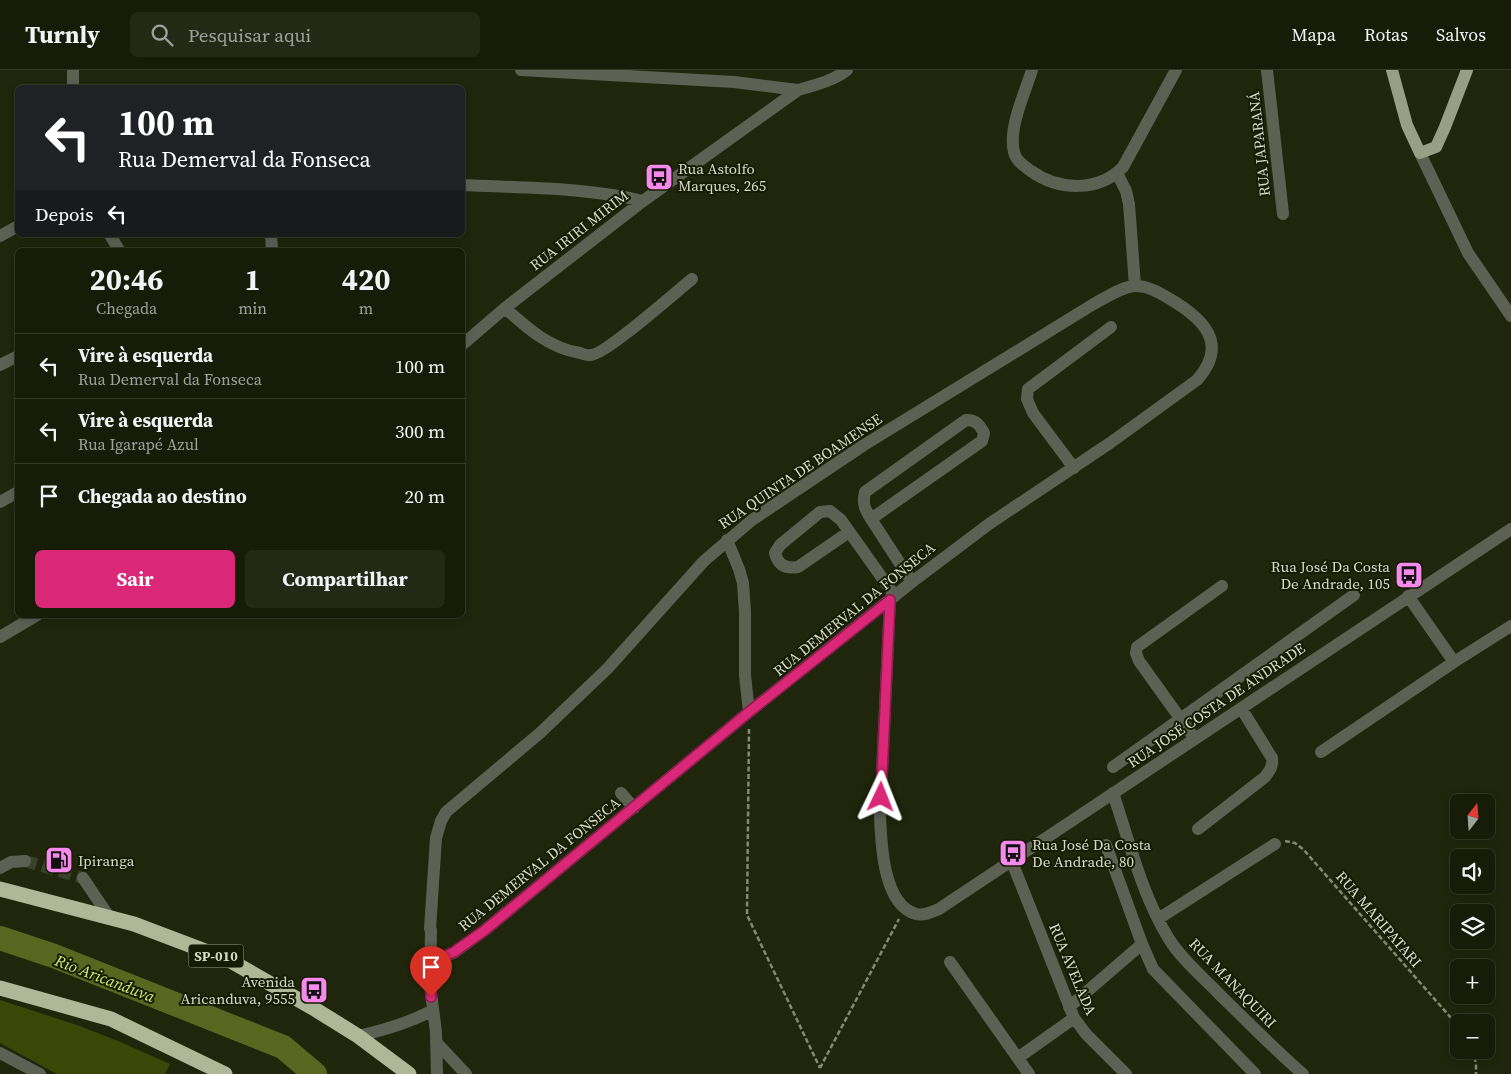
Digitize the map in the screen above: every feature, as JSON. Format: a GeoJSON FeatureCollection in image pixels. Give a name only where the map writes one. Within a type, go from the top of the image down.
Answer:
{"type":"FeatureCollection","features":[{"type":"Feature","properties":{"kind":"highway","name":"SP-010"},"geometry":{"type":"LineString","coordinates":[[0,889],[134,924],[229,960],[358,1036],[409,1074]]}},
{"type":"Feature","properties":{"kind":"highway"},"geometry":{"type":"LineString","coordinates":[[0,988],[111,1019],[225,1074]]}},
{"type":"Feature","properties":{"kind":"main road"},"geometry":{"type":"LineString","coordinates":[[1392,70],[1407,125],[1420,153],[1436,147],[1467,70]]}},
{"type":"Feature","properties":{"kind":"street"},"geometry":{"type":"LineString","coordinates":[[73,70],[73,85]]}},
{"type":"Feature","properties":{"kind":"street"},"geometry":{"type":"LineString","coordinates":[[521,70],[734,82],[798,90]]}},
{"type":"Feature","properties":{"kind":"street","name":"RUA IRIRI MIRIM"},"geometry":{"type":"LineString","coordinates":[[465,343],[505,308],[643,201],[798,90],[825,82],[842,75],[847,70]]}},
{"type":"Feature","properties":{"kind":"street"},"geometry":{"type":"LineString","coordinates":[[1032,70],[1012,133],[1014,154],[1021,164],[1038,177],[1066,186],[1087,186],[1101,182],[1113,177],[1123,167],[1176,70]]}},
{"type":"Feature","properties":{"kind":"street","name":"RUA JAPARANÁ"},"geometry":{"type":"LineString","coordinates":[[1267,70],[1283,214]]}},
{"type":"Feature","properties":{"kind":"street"},"geometry":{"type":"LineString","coordinates":[[1420,153],[1468,253],[1511,316]]}},
{"type":"Feature","properties":{"kind":"street"},"geometry":{"type":"LineString","coordinates":[[1117,173],[1126,191],[1129,204],[1135,286]]}},
{"type":"Feature","properties":{"kind":"street"},"geometry":{"type":"LineString","coordinates":[[465,185],[580,190],[618,195],[643,201]]}},
{"type":"Feature","properties":{"kind":"street"},"geometry":{"type":"LineString","coordinates":[[0,236],[15,228]]}},
{"type":"Feature","properties":{"kind":"street"},"geometry":{"type":"LineString","coordinates":[[111,237],[118,248]]}},
{"type":"Feature","properties":{"kind":"street"},"geometry":{"type":"LineString","coordinates":[[505,308],[545,341],[568,351],[591,356],[602,352],[692,279]]}},
{"type":"Feature","properties":{"kind":"street","name":"RUA DEMERVAL DA FONSECA"},"geometry":{"type":"LineString","coordinates":[[430,963],[469,943],[532,893],[749,712],[912,582],[989,524],[1110,444],[1197,380],[1210,361],[1212,350],[1211,337],[1204,326],[1188,310],[1159,292],[1135,286]]}},
{"type":"Feature","properties":{"kind":"street","name":"RUA QUINTA DE BOAMENSE"},"geometry":{"type":"LineString","coordinates":[[430,963],[436,838],[441,821],[450,808],[540,733],[608,668],[692,574],[727,540],[772,506],[937,399],[1092,305],[1119,291],[1135,286]]}},
{"type":"Feature","properties":{"kind":"street"},"geometry":{"type":"LineString","coordinates":[[1074,468],[1033,413],[1027,399],[1028,389],[1111,327]]}},
{"type":"Feature","properties":{"kind":"street"},"geometry":{"type":"LineString","coordinates":[[0,366],[15,358]]}},
{"type":"Feature","properties":{"kind":"street"},"geometry":{"type":"LineString","coordinates":[[871,520],[982,441],[984,433],[977,422],[966,420],[865,492],[862,500],[864,507],[871,520],[912,582]]}},
{"type":"Feature","properties":{"kind":"street"},"geometry":{"type":"LineString","coordinates":[[0,502],[15,494]]}},
{"type":"Feature","properties":{"kind":"street"},"geometry":{"type":"LineString","coordinates":[[849,532],[798,567],[783,566],[777,560],[775,553],[780,544],[820,512],[830,511],[841,520],[849,532],[893,598],[880,815],[882,849],[888,881],[905,908]]}},
{"type":"Feature","properties":{"kind":"street","name":"RUA JOSÉ COSTA DE ANDRADE"},"geometry":{"type":"LineString","coordinates":[[905,908],[917,914],[927,914],[939,909],[1511,529]]}},
{"type":"Feature","properties":{"kind":"street"},"geometry":{"type":"LineString","coordinates":[[727,540],[743,583],[745,675],[749,712]]}},
{"type":"Feature","properties":{"kind":"street"},"geometry":{"type":"LineString","coordinates":[[1195,739],[1139,661],[1136,653],[1138,647],[1222,586]]}},
{"type":"Feature","properties":{"kind":"street"},"geometry":{"type":"LineString","coordinates":[[1113,766],[1354,595]]}},
{"type":"Feature","properties":{"kind":"street"},"geometry":{"type":"LineString","coordinates":[[1408,596],[1454,662]]}},
{"type":"Feature","properties":{"kind":"street"},"geometry":{"type":"LineString","coordinates":[[0,637],[32,618]]}},
{"type":"Feature","properties":{"kind":"street"},"geometry":{"type":"LineString","coordinates":[[1321,752],[1454,662],[1511,626]]}},
{"type":"Feature","properties":{"kind":"street"},"geometry":{"type":"LineString","coordinates":[[1198,829],[1271,770],[1272,758],[1241,708]]}},
{"type":"Feature","properties":{"kind":"street"},"geometry":{"type":"LineString","coordinates":[[621,793],[634,808]]}},
{"type":"Feature","properties":{"kind":"street","name":"RUA MANAQUIRI"},"geometry":{"type":"LineString","coordinates":[[1113,793],[1142,878],[1158,919],[1170,940],[1186,961],[1303,1074]]}},
{"type":"Feature","properties":{"kind":"street"},"geometry":{"type":"LineString","coordinates":[[1158,919],[1275,844]]}},
{"type":"Feature","properties":{"kind":"street"},"geometry":{"type":"LineString","coordinates":[[1106,845],[1142,944],[1154,969],[1255,1074]]}},
{"type":"Feature","properties":{"kind":"street"},"geometry":{"type":"LineString","coordinates":[[0,868],[11,862],[24,861]]}},
{"type":"Feature","properties":{"kind":"street","name":"RUA AVELADA"},"geometry":{"type":"LineString","coordinates":[[1012,862],[1072,1013],[1086,1034],[1126,1074]]}},
{"type":"Feature","properties":{"kind":"street"},"geometry":{"type":"LineString","coordinates":[[82,878],[110,918]]}},
{"type":"Feature","properties":{"kind":"street"},"geometry":{"type":"LineString","coordinates":[[1019,1058],[1072,1013],[1142,944]]}},
{"type":"Feature","properties":{"kind":"street"},"geometry":{"type":"LineString","coordinates":[[950,962],[1029,1074]]}},
{"type":"Feature","properties":{"kind":"street"},"geometry":{"type":"LineString","coordinates":[[430,963],[437,1074]]}},
{"type":"Feature","properties":{"kind":"street"},"geometry":{"type":"LineString","coordinates":[[358,1036],[413,1020],[433,1010]]}},
{"type":"Feature","properties":{"kind":"street"},"geometry":{"type":"LineString","coordinates":[[436,1042],[466,1074]]}},
{"type":"Feature","properties":{"kind":"street"},"geometry":{"type":"LineString","coordinates":[[0,1053],[40,1074]]}},
{"type":"Feature","properties":{"kind":"path"},"geometry":{"type":"LineString","coordinates":[[749,712],[747,915],[820,1068],[905,908]]}},
{"type":"Feature","properties":{"kind":"path","name":"RUA MARIPATARI"},"geometry":{"type":"LineString","coordinates":[[1275,844],[1286,841],[1295,843],[1303,849],[1450,1016]]}},
{"type":"Feature","properties":{"kind":"path"},"geometry":{"type":"LineString","coordinates":[[1475,1059],[1476,1074]]}},
{"type":"Feature","properties":{"kind":"green space"},"geometry":{"type":"Polygon","coordinates":[[[0,1000],[77,1025],[170,1064],[165,1074],[57,1074],[0,1043],[0,1000]]]}},
{"type":"Feature","properties":{"kind":"waterway","name":"Rio Aricanduva"},"geometry":{"type":"LineString","coordinates":[[0,938],[54,956],[283,1047],[315,1074]]}},
{"type":"Feature","properties":{"kind":"tunnel"},"geometry":{"type":"LineString","coordinates":[[25,861],[83,878]]}},
{"type":"Feature","properties":{"kind":"place","name":"Rua Astolfo Marques, 265"},"geometry":{"type":"Point","coordinates":[659,177]}},
{"type":"Feature","properties":{"kind":"place","name":"Rua José Da Costa De Andrade, 105"},"geometry":{"type":"Point","coordinates":[1409,575]}},
{"type":"Feature","properties":{"kind":"place","name":"Rua José Da Costa De Andrade, 80"},"geometry":{"type":"Point","coordinates":[1013,853]}},
{"type":"Feature","properties":{"kind":"place","name":"Ipiranga"},"geometry":{"type":"Point","coordinates":[59,860]}},
{"type":"Feature","properties":{"kind":"place","name":"Avenida Aricanduva, 9555"},"geometry":{"type":"Point","coordinates":[314,990]}},
{"type":"Feature","properties":{"kind":"route"},"geometry":{"type":"LineString","coordinates":[[431,997],[430,963],[469,943],[532,893],[749,712],[783,687],[890,600],[881,797]]}}]}
